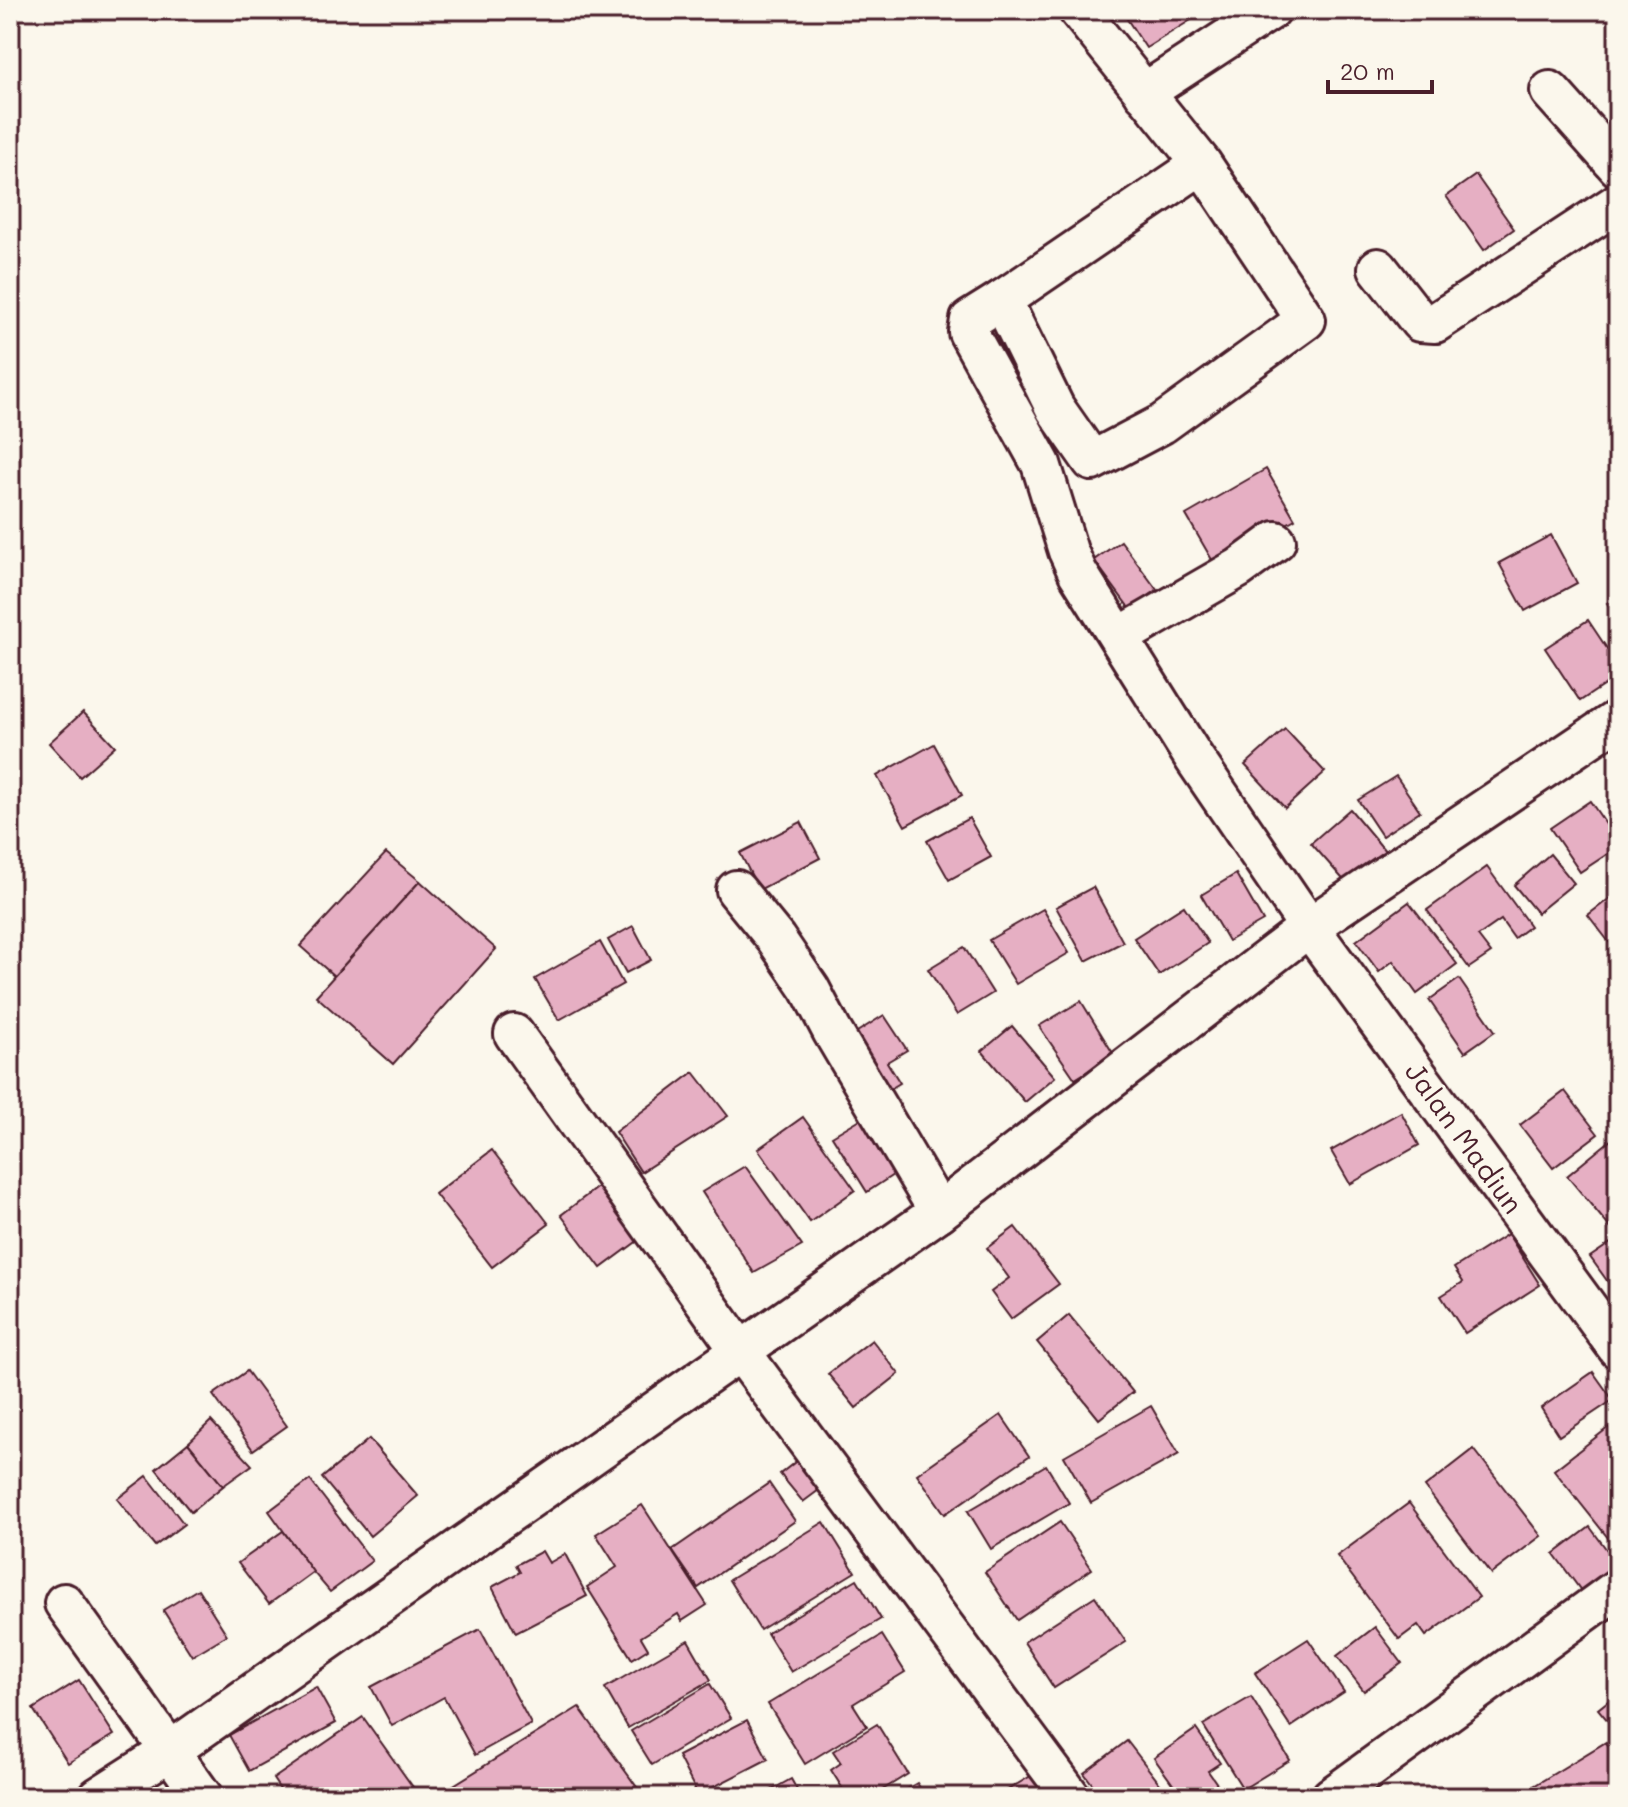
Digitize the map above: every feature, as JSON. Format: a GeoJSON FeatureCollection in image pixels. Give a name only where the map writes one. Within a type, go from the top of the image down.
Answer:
{"type":"FeatureCollection","features":[{"type":"Feature","properties":{"kind":"street"},"geometry":{"type":"LineString","coordinates":[[1002,300],[1055,408],[1092,461],[1162,424],[1306,320],[1202,164],[1078,10]]}},
{"type":"Feature","properties":{"kind":"street"},"geometry":{"type":"LineString","coordinates":[[1144,93],[1271,10]]}},
{"type":"Feature","properties":{"kind":"street"},"geometry":{"type":"LineString","coordinates":[[1550,91],[1618,167]]}},
{"type":"Feature","properties":{"kind":"street","name":"Jalan Madiun"},"geometry":{"type":"LineString","coordinates":[[1202,164],[970,320],[968,332],[1041,464],[1078,573],[1194,758],[1309,927],[1618,1349]]}},
{"type":"Feature","properties":{"kind":"street"},"geometry":{"type":"LineString","coordinates":[[1378,268],[1420,322],[1435,323],[1618,203]]}},
{"type":"Feature","properties":{"kind":"street"},"geometry":{"type":"LineString","coordinates":[[1119,637],[1239,568],[1276,541]]}},
{"type":"Feature","properties":{"kind":"street"},"geometry":{"type":"LineString","coordinates":[[98,1797],[170,1751],[939,1212],[1309,927],[1618,719]]}},
{"type":"Feature","properties":{"kind":"street"},"geometry":{"type":"LineString","coordinates":[[736,890],[776,939],[810,989],[939,1212]]}},
{"type":"Feature","properties":{"kind":"street"},"geometry":{"type":"LineString","coordinates":[[514,1034],[741,1352],[1071,1797]]}},
{"type":"Feature","properties":{"kind":"street"},"geometry":{"type":"LineString","coordinates":[[1331,1797],[1618,1588]]}},
{"type":"Feature","properties":{"kind":"street"},"geometry":{"type":"LineString","coordinates":[[64,1603],[203,1797]]}},
{"type":"Feature","properties":{"kind":"building"},"geometry":{"type":"Polygon","coordinates":[[[1121,10],[1185,10],[1191,20],[1146,48],[1121,10]]]}},
{"type":"Feature","properties":{"kind":"building"},"geometry":{"type":"Polygon","coordinates":[[[1476,175],[1514,229],[1484,250],[1446,196],[1476,175]]]}},
{"type":"Feature","properties":{"kind":"building"},"geometry":{"type":"Polygon","coordinates":[[[1266,469],[1295,519],[1215,565],[1186,515],[1266,469]]]}},
{"type":"Feature","properties":{"kind":"building"},"geometry":{"type":"Polygon","coordinates":[[[1551,535],[1577,583],[1525,611],[1499,563],[1551,535]]]}},
{"type":"Feature","properties":{"kind":"building"},"geometry":{"type":"Polygon","coordinates":[[[1121,541],[1157,590],[1130,609],[1094,560],[1121,541]]]}},
{"type":"Feature","properties":{"kind":"building"},"geometry":{"type":"Polygon","coordinates":[[[1618,595],[1618,620],[1607,603],[1618,595]]]}},
{"type":"Feature","properties":{"kind":"building"},"geometry":{"type":"Polygon","coordinates":[[[1588,620],[1618,665],[1618,676],[1580,701],[1545,648],[1588,620]]]}},
{"type":"Feature","properties":{"kind":"building"},"geometry":{"type":"Polygon","coordinates":[[[83,712],[115,746],[80,777],[49,743],[83,712]]]}},
{"type":"Feature","properties":{"kind":"building"},"geometry":{"type":"Polygon","coordinates":[[[1285,729],[1325,772],[1285,808],[1245,765],[1285,729]]]}},
{"type":"Feature","properties":{"kind":"building"},"geometry":{"type":"Polygon","coordinates":[[[934,744],[962,795],[905,826],[877,776],[934,744]]]}},
{"type":"Feature","properties":{"kind":"building"},"geometry":{"type":"Polygon","coordinates":[[[1396,776],[1420,811],[1382,836],[1358,800],[1396,776]]]}},
{"type":"Feature","properties":{"kind":"building"},"geometry":{"type":"Polygon","coordinates":[[[1590,801],[1618,842],[1618,847],[1580,872],[1550,828],[1590,801]]]}},
{"type":"Feature","properties":{"kind":"building"},"geometry":{"type":"Polygon","coordinates":[[[1350,809],[1386,852],[1348,885],[1311,843],[1350,809]]]}},
{"type":"Feature","properties":{"kind":"building"},"geometry":{"type":"Polygon","coordinates":[[[969,818],[991,857],[949,880],[927,841],[969,818]]]}},
{"type":"Feature","properties":{"kind":"building"},"geometry":{"type":"Polygon","coordinates":[[[801,822],[820,858],[759,890],[740,853],[801,822]]]}},
{"type":"Feature","properties":{"kind":"building"},"geometry":{"type":"Polygon","coordinates":[[[386,853],[420,881],[334,976],[300,946],[386,853]]]}},
{"type":"Feature","properties":{"kind":"building"},"geometry":{"type":"Polygon","coordinates":[[[1550,854],[1574,883],[1537,913],[1514,885],[1550,854]]]}},
{"type":"Feature","properties":{"kind":"building"},"geometry":{"type":"Polygon","coordinates":[[[1487,867],[1530,926],[1514,938],[1501,920],[1478,936],[1491,953],[1469,968],[1427,910],[1487,867]]]}},
{"type":"Feature","properties":{"kind":"building"},"geometry":{"type":"Polygon","coordinates":[[[1236,874],[1263,921],[1228,941],[1201,895],[1236,874]]]}},
{"type":"Feature","properties":{"kind":"building"},"geometry":{"type":"Polygon","coordinates":[[[420,881],[496,949],[393,1064],[316,996],[420,881]]]}},
{"type":"Feature","properties":{"kind":"building"},"geometry":{"type":"Polygon","coordinates":[[[1093,887],[1123,942],[1086,961],[1056,907],[1093,887]]]}},
{"type":"Feature","properties":{"kind":"building"},"geometry":{"type":"Polygon","coordinates":[[[1618,892],[1618,942],[1612,946],[1588,915],[1618,892]]]}},
{"type":"Feature","properties":{"kind":"building"},"geometry":{"type":"Polygon","coordinates":[[[1409,902],[1457,964],[1417,994],[1393,961],[1379,972],[1356,941],[1409,902]]]}},
{"type":"Feature","properties":{"kind":"building"},"geometry":{"type":"Polygon","coordinates":[[[1184,906],[1208,943],[1159,975],[1134,938],[1184,906]]]}},
{"type":"Feature","properties":{"kind":"building"},"geometry":{"type":"Polygon","coordinates":[[[1043,909],[1069,953],[1016,984],[989,940],[1043,909]]]}},
{"type":"Feature","properties":{"kind":"building"},"geometry":{"type":"Polygon","coordinates":[[[633,926],[651,960],[626,973],[608,940],[633,926]]]}},
{"type":"Feature","properties":{"kind":"building"},"geometry":{"type":"Polygon","coordinates":[[[600,942],[623,984],[559,1020],[535,979],[600,942]]]}},
{"type":"Feature","properties":{"kind":"building"},"geometry":{"type":"Polygon","coordinates":[[[964,947],[993,993],[957,1015],[928,969],[964,947]]]}},
{"type":"Feature","properties":{"kind":"building"},"geometry":{"type":"Polygon","coordinates":[[[1459,979],[1495,1031],[1465,1052],[1429,1000],[1459,979]]]}},
{"type":"Feature","properties":{"kind":"building"},"geometry":{"type":"Polygon","coordinates":[[[1081,1001],[1114,1055],[1075,1079],[1039,1026],[1081,1001]]]}},
{"type":"Feature","properties":{"kind":"building"},"geometry":{"type":"Polygon","coordinates":[[[884,1015],[907,1050],[887,1062],[900,1083],[885,1092],[849,1037],[884,1015]]]}},
{"type":"Feature","properties":{"kind":"building"},"geometry":{"type":"Polygon","coordinates":[[[1012,1026],[1055,1077],[1025,1102],[982,1051],[1012,1026]]]}},
{"type":"Feature","properties":{"kind":"building"},"geometry":{"type":"Polygon","coordinates":[[[694,1072],[728,1116],[641,1172],[615,1132],[694,1072]]]}},
{"type":"Feature","properties":{"kind":"building"},"geometry":{"type":"Polygon","coordinates":[[[1565,1091],[1598,1134],[1553,1168],[1520,1125],[1565,1091]]]}},
{"type":"Feature","properties":{"kind":"building"},"geometry":{"type":"Polygon","coordinates":[[[1401,1112],[1419,1145],[1350,1184],[1331,1151],[1401,1112]]]}},
{"type":"Feature","properties":{"kind":"building"},"geometry":{"type":"Polygon","coordinates":[[[803,1117],[855,1190],[810,1222],[758,1149],[803,1117]]]}},
{"type":"Feature","properties":{"kind":"building"},"geometry":{"type":"Polygon","coordinates":[[[862,1118],[896,1173],[867,1192],[832,1136],[862,1118]]]}},
{"type":"Feature","properties":{"kind":"building"},"geometry":{"type":"Polygon","coordinates":[[[1618,1134],[1618,1225],[1612,1230],[1567,1176],[1618,1134]]]}},
{"type":"Feature","properties":{"kind":"building"},"geometry":{"type":"Polygon","coordinates":[[[492,1150],[549,1224],[492,1267],[435,1194],[492,1150]]]}},
{"type":"Feature","properties":{"kind":"building"},"geometry":{"type":"Polygon","coordinates":[[[745,1166],[802,1246],[754,1273],[702,1192],[745,1166]]]}},
{"type":"Feature","properties":{"kind":"building"},"geometry":{"type":"Polygon","coordinates":[[[607,1180],[647,1234],[601,1268],[561,1215],[607,1180]]]}},
{"type":"Feature","properties":{"kind":"building"},"geometry":{"type":"Polygon","coordinates":[[[1015,1227],[1059,1284],[1011,1319],[991,1292],[1009,1278],[987,1248],[1015,1227]]]}},
{"type":"Feature","properties":{"kind":"building"},"geometry":{"type":"Polygon","coordinates":[[[1508,1234],[1540,1285],[1465,1333],[1441,1296],[1463,1282],[1454,1268],[1508,1234]]]}},
{"type":"Feature","properties":{"kind":"building"},"geometry":{"type":"Polygon","coordinates":[[[1618,1238],[1618,1296],[1590,1257],[1618,1238]]]}},
{"type":"Feature","properties":{"kind":"building"},"geometry":{"type":"Polygon","coordinates":[[[1069,1315],[1133,1392],[1099,1419],[1037,1342],[1069,1315]]]}},
{"type":"Feature","properties":{"kind":"building"},"geometry":{"type":"Polygon","coordinates":[[[872,1340],[899,1374],[856,1408],[828,1374],[872,1340]]]}},
{"type":"Feature","properties":{"kind":"building"},"geometry":{"type":"Polygon","coordinates":[[[247,1371],[287,1426],[253,1450],[213,1395],[247,1371]]]}},
{"type":"Feature","properties":{"kind":"building"},"geometry":{"type":"Polygon","coordinates":[[[1593,1372],[1613,1400],[1559,1436],[1541,1408],[1593,1372]]]}},
{"type":"Feature","properties":{"kind":"building"},"geometry":{"type":"Polygon","coordinates":[[[1151,1406],[1179,1454],[1091,1503],[1064,1456],[1151,1406]]]}},
{"type":"Feature","properties":{"kind":"building"},"geometry":{"type":"Polygon","coordinates":[[[1001,1415],[1029,1456],[945,1514],[917,1474],[1001,1415]]]}},
{"type":"Feature","properties":{"kind":"building"},"geometry":{"type":"Polygon","coordinates":[[[1618,1420],[1618,1531],[1609,1539],[1554,1470],[1618,1420]]]}},
{"type":"Feature","properties":{"kind":"building"},"geometry":{"type":"Polygon","coordinates":[[[211,1421],[252,1465],[223,1486],[188,1443],[211,1421]]]}},
{"type":"Feature","properties":{"kind":"building"},"geometry":{"type":"Polygon","coordinates":[[[369,1439],[418,1496],[370,1536],[322,1478],[369,1439]]]}},
{"type":"Feature","properties":{"kind":"building"},"geometry":{"type":"Polygon","coordinates":[[[188,1443],[223,1486],[191,1512],[156,1469],[188,1443]]]}},
{"type":"Feature","properties":{"kind":"building"},"geometry":{"type":"Polygon","coordinates":[[[1474,1449],[1541,1536],[1491,1574],[1425,1487],[1474,1449]]]}},
{"type":"Feature","properties":{"kind":"building"},"geometry":{"type":"Polygon","coordinates":[[[804,1455],[827,1484],[803,1502],[780,1474],[804,1455]]]}},
{"type":"Feature","properties":{"kind":"building"},"geometry":{"type":"Polygon","coordinates":[[[1046,1465],[1069,1503],[991,1549],[968,1511],[1046,1465]]]}},
{"type":"Feature","properties":{"kind":"building"},"geometry":{"type":"Polygon","coordinates":[[[147,1476],[184,1524],[155,1546],[117,1499],[147,1476]]]}},
{"type":"Feature","properties":{"kind":"building"},"geometry":{"type":"Polygon","coordinates":[[[310,1480],[372,1561],[330,1592],[269,1511],[310,1480]]]}},
{"type":"Feature","properties":{"kind":"building"},"geometry":{"type":"Polygon","coordinates":[[[769,1483],[795,1521],[698,1588],[672,1550],[769,1483]]]}},
{"type":"Feature","properties":{"kind":"building"},"geometry":{"type":"Polygon","coordinates":[[[1409,1503],[1479,1597],[1426,1636],[1418,1625],[1399,1639],[1337,1556],[1409,1503]]]}},
{"type":"Feature","properties":{"kind":"building"},"geometry":{"type":"Polygon","coordinates":[[[642,1505],[707,1605],[682,1621],[678,1614],[641,1637],[648,1649],[632,1659],[587,1587],[617,1567],[596,1534],[642,1505]]]}},
{"type":"Feature","properties":{"kind":"building"},"geometry":{"type":"Polygon","coordinates":[[[824,1522],[855,1572],[760,1630],[729,1580],[824,1522]]]}},
{"type":"Feature","properties":{"kind":"building"},"geometry":{"type":"Polygon","coordinates":[[[1060,1522],[1092,1569],[1017,1620],[985,1572],[1060,1522]]]}},
{"type":"Feature","properties":{"kind":"building"},"geometry":{"type":"Polygon","coordinates":[[[1590,1527],[1618,1565],[1618,1572],[1585,1596],[1554,1554],[1590,1527]]]}},
{"type":"Feature","properties":{"kind":"building"},"geometry":{"type":"Polygon","coordinates":[[[283,1531],[313,1572],[269,1604],[238,1563],[283,1531]]]}},
{"type":"Feature","properties":{"kind":"building"},"geometry":{"type":"Polygon","coordinates":[[[542,1551],[549,1563],[565,1554],[587,1596],[516,1633],[492,1587],[520,1572],[516,1565],[542,1551]]]}},
{"type":"Feature","properties":{"kind":"building"},"geometry":{"type":"Polygon","coordinates":[[[857,1579],[881,1619],[791,1672],[767,1633],[857,1579]]]}},
{"type":"Feature","properties":{"kind":"building"},"geometry":{"type":"Polygon","coordinates":[[[198,1589],[227,1635],[192,1656],[163,1610],[198,1589]]]}},
{"type":"Feature","properties":{"kind":"building"},"geometry":{"type":"Polygon","coordinates":[[[1095,1596],[1126,1642],[1054,1688],[1024,1642],[1095,1596]]]}},
{"type":"Feature","properties":{"kind":"building"},"geometry":{"type":"Polygon","coordinates":[[[1375,1627],[1402,1663],[1364,1691],[1337,1656],[1375,1627]]]}},
{"type":"Feature","properties":{"kind":"building"},"geometry":{"type":"Polygon","coordinates":[[[480,1629],[531,1724],[475,1755],[444,1697],[392,1726],[371,1687],[480,1629]]]}},
{"type":"Feature","properties":{"kind":"building"},"geometry":{"type":"Polygon","coordinates":[[[882,1635],[905,1672],[853,1704],[867,1726],[805,1764],[768,1704],[882,1635]]]}},
{"type":"Feature","properties":{"kind":"building"},"geometry":{"type":"Polygon","coordinates":[[[1308,1639],[1344,1692],[1291,1727],[1255,1673],[1308,1639]]]}},
{"type":"Feature","properties":{"kind":"building"},"geometry":{"type":"Polygon","coordinates":[[[688,1640],[711,1680],[628,1728],[605,1688],[688,1640]]]}},
{"type":"Feature","properties":{"kind":"building"},"geometry":{"type":"Polygon","coordinates":[[[79,1680],[114,1735],[68,1763],[33,1709],[79,1680]]]}},
{"type":"Feature","properties":{"kind":"building"},"geometry":{"type":"Polygon","coordinates":[[[710,1684],[731,1718],[652,1765],[631,1731],[710,1684]]]}},
{"type":"Feature","properties":{"kind":"building"},"geometry":{"type":"Polygon","coordinates":[[[316,1687],[336,1723],[249,1771],[229,1735],[316,1687]]]}},
{"type":"Feature","properties":{"kind":"building"},"geometry":{"type":"Polygon","coordinates":[[[1618,1693],[1618,1733],[1598,1709],[1618,1693]]]}},
{"type":"Feature","properties":{"kind":"building"},"geometry":{"type":"Polygon","coordinates":[[[1251,1697],[1290,1760],[1243,1789],[1203,1725],[1251,1697]]]}},
{"type":"Feature","properties":{"kind":"building"},"geometry":{"type":"Polygon","coordinates":[[[579,1707],[644,1797],[448,1797],[444,1791],[579,1707]]]}},
{"type":"Feature","properties":{"kind":"building"},"geometry":{"type":"Polygon","coordinates":[[[363,1717],[420,1797],[285,1797],[273,1779],[363,1717]]]}},
{"type":"Feature","properties":{"kind":"building"},"geometry":{"type":"Polygon","coordinates":[[[747,1720],[768,1759],[698,1795],[678,1756],[747,1720]]]}},
{"type":"Feature","properties":{"kind":"building"},"geometry":{"type":"Polygon","coordinates":[[[877,1724],[908,1774],[871,1797],[848,1797],[831,1770],[841,1763],[833,1751],[877,1724]]]}},
{"type":"Feature","properties":{"kind":"building"},"geometry":{"type":"Polygon","coordinates":[[[1196,1729],[1220,1763],[1208,1771],[1222,1791],[1213,1797],[1196,1797],[1194,1793],[1182,1797],[1154,1758],[1196,1729]]]}},
{"type":"Feature","properties":{"kind":"building"},"geometry":{"type":"Polygon","coordinates":[[[1127,1741],[1170,1797],[1102,1797],[1084,1773],[1127,1741]]]}},
{"type":"Feature","properties":{"kind":"building"},"geometry":{"type":"Polygon","coordinates":[[[1606,1742],[1618,1762],[1618,1797],[1539,1797],[1532,1787],[1606,1742]]]}},
{"type":"Feature","properties":{"kind":"building"},"geometry":{"type":"Polygon","coordinates":[[[1034,1774],[1048,1797],[996,1797],[1034,1774]]]}},
{"type":"Feature","properties":{"kind":"building"},"geometry":{"type":"Polygon","coordinates":[[[791,1779],[801,1797],[759,1797],[791,1779]]]}},
{"type":"Feature","properties":{"kind":"building"},"geometry":{"type":"Polygon","coordinates":[[[917,1783],[926,1797],[893,1797],[917,1783]]]}}]}
